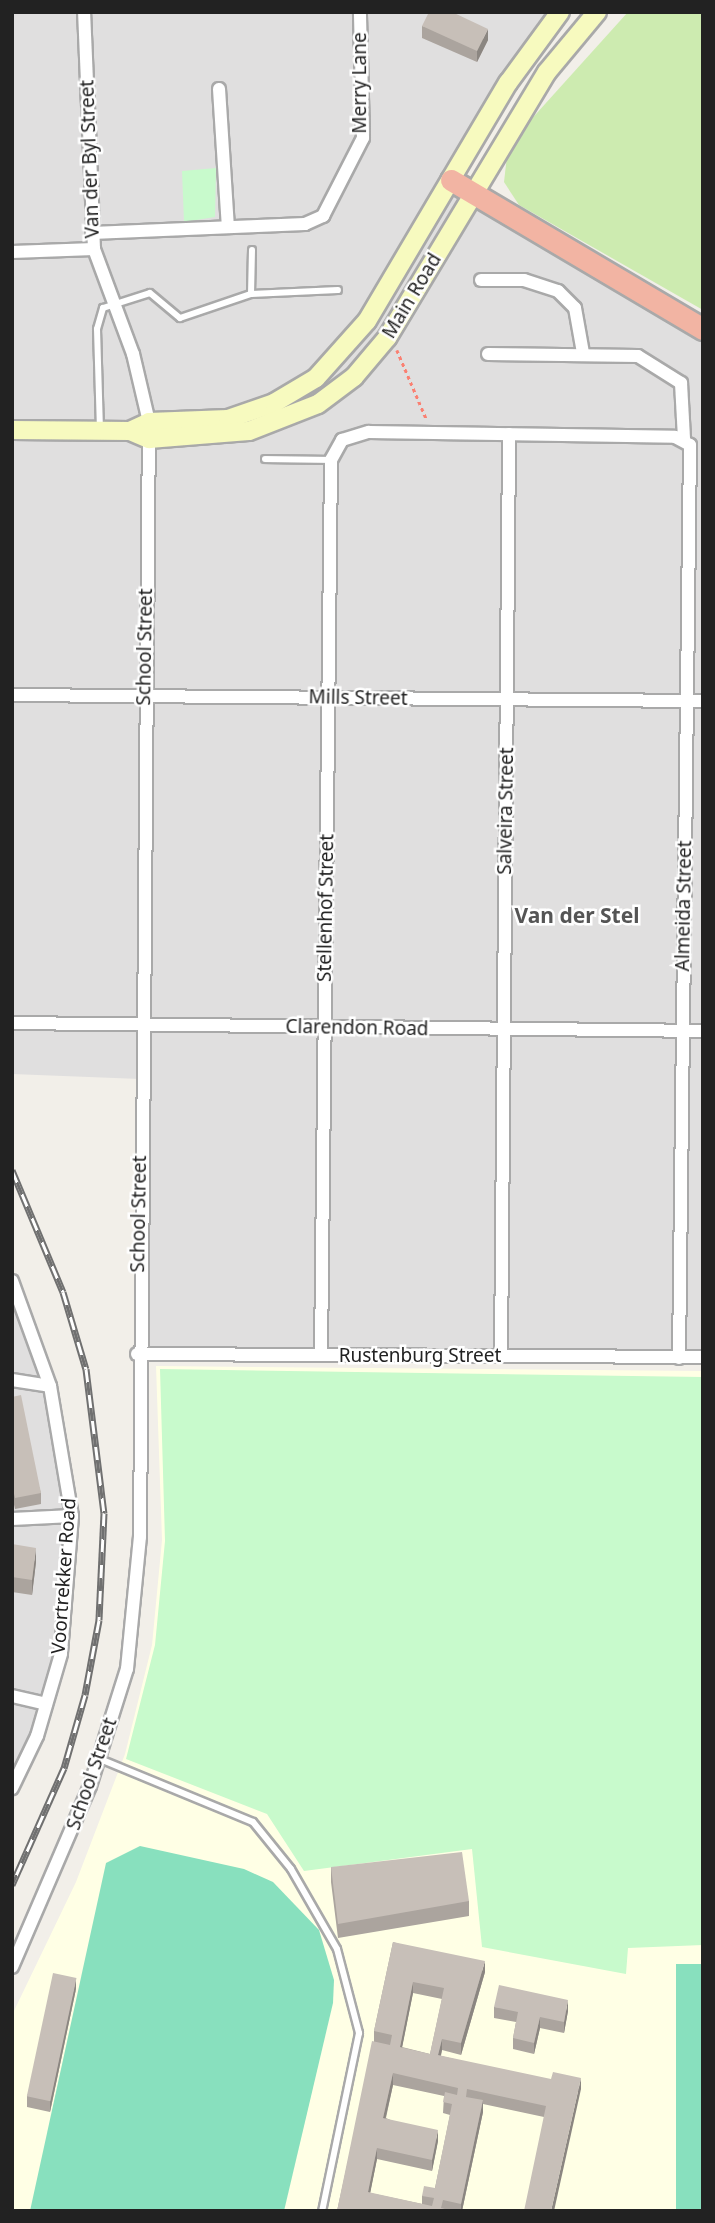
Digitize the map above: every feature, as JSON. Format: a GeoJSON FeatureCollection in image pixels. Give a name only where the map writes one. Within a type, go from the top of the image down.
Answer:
{"type":"FeatureCollection","features":[{"type":"Feature","properties":{"kind":"highway"},"geometry":{"type":"LineString","coordinates":[[451,180],[703,330]]}},
{"type":"Feature","properties":{"kind":"main road","name":"Main Road"},"geometry":{"type":"LineString","coordinates":[[149,431],[228,419],[274,403],[316,378],[367,321],[523,60],[560,12]]}},
{"type":"Feature","properties":{"kind":"main road","name":"Main Road"},"geometry":{"type":"LineString","coordinates":[[12,430],[149,431],[218,437],[290,417],[336,393],[387,338],[547,72],[597,12]]}},
{"type":"Feature","properties":{"kind":"street","name":"Van der Byl Street"},"geometry":{"type":"LineString","coordinates":[[84,12],[94,249],[146,395],[149,431]]}},
{"type":"Feature","properties":{"kind":"street","name":"Merry Lane"},"geometry":{"type":"LineString","coordinates":[[92,233],[305,224],[327,210],[364,133],[360,12]]}},
{"type":"Feature","properties":{"kind":"street"},"geometry":{"type":"LineString","coordinates":[[219,89],[228,227]]}},
{"type":"Feature","properties":{"kind":"street"},"geometry":{"type":"LineString","coordinates":[[12,252],[94,249]]}},
{"type":"Feature","properties":{"kind":"street"},"geometry":{"type":"LineString","coordinates":[[481,280],[524,280],[558,291],[575,308],[583,353]]}},
{"type":"Feature","properties":{"kind":"street"},"geometry":{"type":"LineString","coordinates":[[331,460],[354,434],[434,433],[684,439],[681,383],[638,356],[583,353],[488,354]]}},
{"type":"Feature","properties":{"kind":"street","name":"School Street"},"geometry":{"type":"LineString","coordinates":[[12,1966],[100,1759],[127,1669],[136,1608],[149,431]]}},
{"type":"Feature","properties":{"kind":"street","name":"Salveira Street"},"geometry":{"type":"LineString","coordinates":[[501,1356],[509,435]]}},
{"type":"Feature","properties":{"kind":"street","name":"Almeida Street"},"geometry":{"type":"LineString","coordinates":[[679,1358],[691,454],[684,439]]}},
{"type":"Feature","properties":{"kind":"street","name":"Stellenhof Street"},"geometry":{"type":"LineString","coordinates":[[321,1355],[331,460]]}},
{"type":"Feature","properties":{"kind":"street","name":"Mills Street"},"geometry":{"type":"LineString","coordinates":[[12,695],[703,701]]}},
{"type":"Feature","properties":{"kind":"street","name":"Clarendon Road"},"geometry":{"type":"LineString","coordinates":[[12,1023],[703,1031]]}},
{"type":"Feature","properties":{"kind":"street","name":"Voortrekker Road"},"geometry":{"type":"LineString","coordinates":[[12,1281],[51,1385],[72,1516],[61,1654],[47,1704],[12,1788]]}},
{"type":"Feature","properties":{"kind":"street","name":"Rustenburg Street"},"geometry":{"type":"LineString","coordinates":[[138,1354],[703,1357]]}},
{"type":"Feature","properties":{"kind":"street"},"geometry":{"type":"LineString","coordinates":[[12,1380],[51,1385]]}},
{"type":"Feature","properties":{"kind":"street"},"geometry":{"type":"LineString","coordinates":[[12,1519],[72,1516]]}},
{"type":"Feature","properties":{"kind":"street"},"geometry":{"type":"LineString","coordinates":[[12,1696],[47,1704]]}},
{"type":"Feature","properties":{"kind":"lane"},"geometry":{"type":"LineString","coordinates":[[251,294],[252,250]]}},
{"type":"Feature","properties":{"kind":"lane"},"geometry":{"type":"LineString","coordinates":[[100,431],[97,329],[103,308],[113,302],[150,293],[180,318],[251,294],[338,290]]}},
{"type":"Feature","properties":{"kind":"lane"},"geometry":{"type":"LineString","coordinates":[[265,459],[331,460]]}},
{"type":"Feature","properties":{"kind":"lane"},"geometry":{"type":"LineString","coordinates":[[100,1759],[253,1822],[291,1869],[337,1949],[359,2033],[322,2211]]}},
{"type":"Feature","properties":{"kind":"path"},"geometry":{"type":"LineString","coordinates":[[387,338],[434,433]]}},
{"type":"Feature","properties":{"kind":"shaded area"},"geometry":{"type":"Polygon","coordinates":[[[12,12],[560,12],[451,180],[703,332],[703,1355],[138,1354],[140,1079],[12,1074],[12,12]]]}},
{"type":"Feature","properties":{"kind":"shaded area"},"geometry":{"type":"Polygon","coordinates":[[[12,1282],[49,1387],[71,1516],[42,1739],[12,1798],[12,1282]]]}},
{"type":"Feature","properties":{"kind":"shaded area"},"geometry":{"type":"Polygon","coordinates":[[[156,1366],[703,1371],[703,2211],[12,2211],[12,2015],[76,1882],[125,1754],[152,1645],[162,1540],[156,1366]]]}},
{"type":"Feature","properties":{"kind":"green space"},"geometry":{"type":"Polygon","coordinates":[[[628,12],[703,12],[703,310],[519,205],[504,182],[507,156],[527,124],[628,12]]]}},
{"type":"Feature","properties":{"kind":"green space"},"geometry":{"type":"Polygon","coordinates":[[[216,168],[215,217],[184,222],[182,171],[216,168]]]}},
{"type":"Feature","properties":{"kind":"green space"},"geometry":{"type":"Polygon","coordinates":[[[160,1369],[703,1377],[703,1945],[628,1948],[626,1974],[482,1947],[472,1849],[304,1871],[267,1814],[126,1759],[155,1645],[165,1541],[160,1369]]]}},
{"type":"Feature","properties":{"kind":"green space"},"geometry":{"type":"Polygon","coordinates":[[[140,1846],[244,1869],[273,1882],[319,1930],[334,1980],[333,2003],[284,2211],[30,2211],[106,1863],[140,1846]]]}},
{"type":"Feature","properties":{"kind":"green space"},"geometry":{"type":"Polygon","coordinates":[[[676,1964],[703,1964],[703,2211],[676,2211],[676,1964]]]}},
{"type":"Feature","properties":{"kind":"building"},"geometry":{"type":"Polygon","coordinates":[[[429,12],[452,12],[488,29],[477,51],[422,26],[429,12]]]}},
{"type":"Feature","properties":{"kind":"building"},"geometry":{"type":"Polygon","coordinates":[[[21,1395],[41,1493],[15,1498],[12,1485],[12,1397],[21,1395]]]}},
{"type":"Feature","properties":{"kind":"building"},"geometry":{"type":"Polygon","coordinates":[[[12,1544],[36,1548],[32,1580],[12,1577],[12,1544]]]}},
{"type":"Feature","properties":{"kind":"building"},"geometry":{"type":"Polygon","coordinates":[[[462,1852],[469,1901],[338,1924],[331,1867],[462,1852]]]}},
{"type":"Feature","properties":{"kind":"building"},"geometry":{"type":"Polygon","coordinates":[[[393,1942],[485,1961],[461,2043],[442,2039],[438,2055],[551,2079],[553,2072],[581,2078],[551,2211],[524,2211],[546,2106],[467,2089],[466,2097],[483,2100],[461,2204],[443,2200],[441,2208],[453,2211],[337,2211],[372,2041],[390,2045],[392,2035],[374,2031],[393,1942]],[[413,1982],[400,2047],[430,2054],[444,1988],[413,1982]],[[393,2073],[383,2118],[438,2130],[432,2160],[377,2148],[368,2192],[432,2206],[434,2198],[422,2196],[424,2186],[435,2188],[452,2104],[443,2102],[445,2092],[457,2095],[458,2088],[393,2073]]]}},
{"type":"Feature","properties":{"kind":"building"},"geometry":{"type":"Polygon","coordinates":[[[53,1973],[76,1978],[50,2101],[27,2096],[53,1973]]]}},
{"type":"Feature","properties":{"kind":"building"},"geometry":{"type":"Polygon","coordinates":[[[499,1985],[568,2000],[564,2022],[540,2017],[534,2043],[513,2038],[518,2012],[494,2007],[499,1985]]]}},
{"type":"Feature","properties":{"kind":"railway"},"geometry":{"type":"LineString","coordinates":[[12,1170],[63,1292],[86,1369],[104,1513],[99,1620],[85,1695],[64,1768],[12,1885]]}},
{"type":"Feature","properties":{"kind":"district","name":"Van der Stel"},"geometry":{"type":"Point","coordinates":[577,915]}}]}
